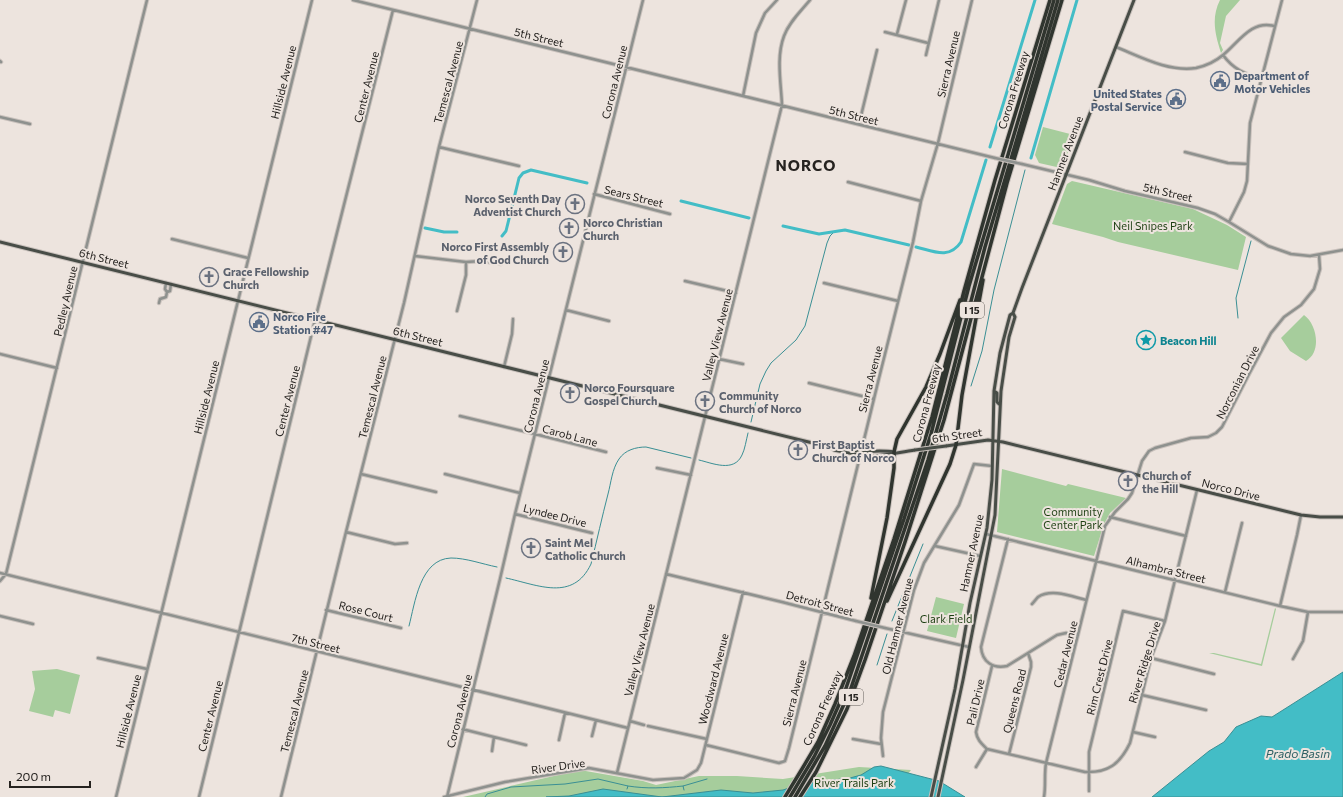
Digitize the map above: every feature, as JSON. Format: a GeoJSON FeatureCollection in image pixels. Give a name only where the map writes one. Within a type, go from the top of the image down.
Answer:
{"type":"FeatureCollection","features":[{"type":"Feature","properties":{"kind":"highway"},"geometry":{"type":"LineString","coordinates":[[1052,0],[1052,13]]}},
{"type":"Feature","properties":{"kind":"highway","name":"Corona Freeway"},"geometry":{"type":"LineString","coordinates":[[785,797],[806,770],[835,704],[868,615],[913,480],[932,416],[964,291],[995,180],[1052,0]]}},
{"type":"Feature","properties":{"kind":"highway"},"geometry":{"type":"LineString","coordinates":[[790,797],[806,770],[825,746],[850,691],[928,460],[947,394],[985,247],[1052,13],[1060,0]]}},
{"type":"Feature","properties":{"kind":"highway","name":"Corona Freeway"},"geometry":{"type":"LineString","coordinates":[[800,797],[816,772],[847,709],[922,491],[944,420],[1007,183],[1060,0]]}},
{"type":"Feature","properties":{"kind":"highway"},"geometry":{"type":"LineString","coordinates":[[879,618],[950,464],[956,445],[978,301],[990,248]]}},
{"type":"Feature","properties":{"kind":"highway"},"geometry":{"type":"LineString","coordinates":[[868,615],[887,518],[894,468],[894,452],[897,439],[932,374],[964,291]]}},
{"type":"Feature","properties":{"kind":"highway"},"geometry":{"type":"LineString","coordinates":[[795,797],[806,770]]}},
{"type":"Feature","properties":{"kind":"main road","name":"Hamner Avenue"},"geometry":{"type":"LineString","coordinates":[[931,797],[956,690],[970,603],[986,534],[990,508],[994,391],[997,367],[1004,336],[1010,315],[1013,313],[1134,0]]}},
{"type":"Feature","properties":{"kind":"main road","name":"6th Street"},"geometry":{"type":"LineString","coordinates":[[0,242],[704,416],[832,448],[834,450],[861,454],[885,450],[894,452],[992,440],[998,441]]}},
{"type":"Feature","properties":{"kind":"main road","name":"Hamner Avenue"},"geometry":{"type":"LineString","coordinates":[[938,797],[996,510],[999,404],[1009,337],[1015,317],[1013,313]]}},
{"type":"Feature","properties":{"kind":"main road"},"geometry":{"type":"LineString","coordinates":[[994,391],[997,392],[997,402],[999,404]]}},
{"type":"Feature","properties":{"kind":"main road","name":"Norco Drive"},"geometry":{"type":"LineString","coordinates":[[998,441],[1301,515],[1343,517]]}},
{"type":"Feature","properties":{"kind":"street","name":"Pedley Avenue"},"geometry":{"type":"LineString","coordinates":[[0,581],[6,574],[148,0]]}},
{"type":"Feature","properties":{"kind":"street","name":"Hillside Avenue"},"geometry":{"type":"LineString","coordinates":[[116,797],[312,0]]}},
{"type":"Feature","properties":{"kind":"street","name":"5th Street"},"geometry":{"type":"LineString","coordinates":[[353,0],[1198,208],[1215,214],[1254,239],[1275,249],[1300,256],[1319,255],[1343,250]]}},
{"type":"Feature","properties":{"kind":"street","name":"Temescal Avenue"},"geometry":{"type":"LineString","coordinates":[[281,797],[326,610],[415,256],[439,147],[477,0]]}},
{"type":"Feature","properties":{"kind":"street","name":"Corona Avenue"},"geometry":{"type":"LineString","coordinates":[[446,797],[643,0]]}},
{"type":"Feature","properties":{"kind":"street"},"geometry":{"type":"LineString","coordinates":[[743,96],[756,33],[765,14],[777,0]]}},
{"type":"Feature","properties":{"kind":"street","name":"Valley View Avenue"},"geometry":{"type":"LineString","coordinates":[[617,773],[782,105],[780,62],[784,35],[792,22],[810,0]]}},
{"type":"Feature","properties":{"kind":"street"},"geometry":{"type":"LineString","coordinates":[[897,34],[906,0]]}},
{"type":"Feature","properties":{"kind":"street"},"geometry":{"type":"LineString","coordinates":[[926,55],[939,0]]}},
{"type":"Feature","properties":{"kind":"street","name":"Sierra Avenue"},"geometry":{"type":"LineString","coordinates":[[706,745],[779,763],[785,761],[823,612],[913,242],[921,201],[938,143],[972,0]]}},
{"type":"Feature","properties":{"kind":"street"},"geometry":{"type":"LineString","coordinates":[[1229,222],[1244,192],[1247,181],[1250,124],[1274,26],[1282,0]]}},
{"type":"Feature","properties":{"kind":"street","name":"Center Avenue"},"geometry":{"type":"LineString","coordinates":[[199,797],[315,320],[394,10]]}},
{"type":"Feature","properties":{"kind":"street"},"geometry":{"type":"LineString","coordinates":[[1116,47],[1172,68],[1197,67],[1210,63],[1223,55],[1241,36],[1254,28],[1264,25],[1274,26]]}},
{"type":"Feature","properties":{"kind":"street"},"geometry":{"type":"LineString","coordinates":[[885,32],[928,43]]}},
{"type":"Feature","properties":{"kind":"street"},"geometry":{"type":"LineString","coordinates":[[859,124],[877,50]]}},
{"type":"Feature","properties":{"kind":"street"},"geometry":{"type":"LineString","coordinates":[[1223,55],[1228,62],[1237,69],[1261,79]]}},
{"type":"Feature","properties":{"kind":"street"},"geometry":{"type":"LineString","coordinates":[[0,117],[30,124]]}},
{"type":"Feature","properties":{"kind":"street"},"geometry":{"type":"LineString","coordinates":[[439,147],[519,166]]}},
{"type":"Feature","properties":{"kind":"street"},"geometry":{"type":"LineString","coordinates":[[1185,152],[1228,162],[1248,164]]}},
{"type":"Feature","properties":{"kind":"street"},"geometry":{"type":"LineString","coordinates":[[848,182],[921,201]]}},
{"type":"Feature","properties":{"kind":"street","name":"Sears Street"},"geometry":{"type":"LineString","coordinates":[[594,194],[670,214]]}},
{"type":"Feature","properties":{"kind":"street"},"geometry":{"type":"LineString","coordinates":[[172,239],[248,258]]}},
{"type":"Feature","properties":{"kind":"street","name":"Norconian Drive"},"geometry":{"type":"LineString","coordinates":[[1110,517],[1128,500],[1136,486],[1145,455],[1155,448],[1191,438],[1208,437],[1216,433],[1222,427],[1271,333],[1284,316],[1301,304],[1314,289],[1320,269],[1319,255]]}},
{"type":"Feature","properties":{"kind":"street"},"geometry":{"type":"LineString","coordinates":[[415,256],[466,262],[482,261],[501,264]]}},
{"type":"Feature","properties":{"kind":"street"},"geometry":{"type":"LineString","coordinates":[[457,311],[466,275],[466,262]]}},
{"type":"Feature","properties":{"kind":"street"},"geometry":{"type":"LineString","coordinates":[[685,281],[736,293]]}},
{"type":"Feature","properties":{"kind":"street"},"geometry":{"type":"LineString","coordinates":[[166,283],[165,289],[167,292]]}},
{"type":"Feature","properties":{"kind":"street"},"geometry":{"type":"LineString","coordinates":[[824,283],[898,301]]}},
{"type":"Feature","properties":{"kind":"street"},"geometry":{"type":"LineString","coordinates":[[159,303],[160,299],[166,297],[167,292],[170,291],[171,284]]}},
{"type":"Feature","properties":{"kind":"street"},"geometry":{"type":"LineString","coordinates":[[566,310],[609,320]]}},
{"type":"Feature","properties":{"kind":"street"},"geometry":{"type":"LineString","coordinates":[[504,367],[512,334],[513,319]]}},
{"type":"Feature","properties":{"kind":"street"},"geometry":{"type":"LineString","coordinates":[[0,354],[57,368]]}},
{"type":"Feature","properties":{"kind":"street"},"geometry":{"type":"LineString","coordinates":[[719,358],[743,364]]}},
{"type":"Feature","properties":{"kind":"street"},"geometry":{"type":"LineString","coordinates":[[809,383],[874,399]]}},
{"type":"Feature","properties":{"kind":"street","name":"Carob Lane"},"geometry":{"type":"LineString","coordinates":[[460,416],[606,452]]}},
{"type":"Feature","properties":{"kind":"street","name":"Old Hamner Avenue"},"geometry":{"type":"LineString","coordinates":[[883,756],[881,744],[881,725],[883,712],[919,575],[953,513],[959,505],[974,464],[992,466]]}},
{"type":"Feature","properties":{"kind":"street"},"geometry":{"type":"LineString","coordinates":[[657,468],[690,475]]}},
{"type":"Feature","properties":{"kind":"street"},"geometry":{"type":"LineString","coordinates":[[361,474],[436,492]]}},
{"type":"Feature","properties":{"kind":"street"},"geometry":{"type":"LineString","coordinates":[[446,474],[520,493]]}},
{"type":"Feature","properties":{"kind":"street","name":"River Ridge Drive"},"geometry":{"type":"LineString","coordinates":[[1046,763],[1089,772],[1104,770],[1118,762],[1125,753],[1130,743],[1151,658],[1165,621],[1197,490]]}},
{"type":"Feature","properties":{"kind":"street","name":"Lyndee Drive"},"geometry":{"type":"LineString","coordinates":[[515,514],[592,532]]}},
{"type":"Feature","properties":{"kind":"street"},"geometry":{"type":"LineString","coordinates":[[1280,606],[1301,515]]}},
{"type":"Feature","properties":{"kind":"street"},"geometry":{"type":"LineString","coordinates":[[1110,517],[1186,536]]}},
{"type":"Feature","properties":{"kind":"street","name":"Cedar Avenue"},"geometry":{"type":"LineString","coordinates":[[1044,797],[1044,774],[1046,763],[1096,560],[1105,526],[1110,517]]}},
{"type":"Feature","properties":{"kind":"street"},"geometry":{"type":"LineString","coordinates":[[1225,592],[1242,523]]}},
{"type":"Feature","properties":{"kind":"street"},"geometry":{"type":"LineString","coordinates":[[346,532],[395,544],[407,543]]}},
{"type":"Feature","properties":{"kind":"street","name":"Alhambra Street"},"geometry":{"type":"LineString","coordinates":[[986,534],[1280,606],[1308,612],[1343,612]]}},
{"type":"Feature","properties":{"kind":"street"},"geometry":{"type":"LineString","coordinates":[[1008,539],[980,648],[981,654],[985,660],[992,666],[1000,668],[1007,666],[1057,635],[1066,633],[1078,635]]}},
{"type":"Feature","properties":{"kind":"street"},"geometry":{"type":"LineString","coordinates":[[935,546],[980,556]]}},
{"type":"Feature","properties":{"kind":"street","name":"7th Street"},"geometry":{"type":"LineString","coordinates":[[0,572],[628,728]]}},
{"type":"Feature","properties":{"kind":"street","name":"Detroit Street"},"geometry":{"type":"LineString","coordinates":[[666,574],[885,628],[969,647]]}},
{"type":"Feature","properties":{"kind":"street","name":"Woodward Avenue"},"geometry":{"type":"LineString","coordinates":[[697,770],[701,763],[706,745],[743,592]]}},
{"type":"Feature","properties":{"kind":"street"},"geometry":{"type":"LineString","coordinates":[[1032,604],[1038,597],[1055,593],[1086,600]]}},
{"type":"Feature","properties":{"kind":"street","name":"Rose Court"},"geometry":{"type":"LineString","coordinates":[[326,610],[401,628]]}},
{"type":"Feature","properties":{"kind":"street","name":"Rim Crest Drive"},"geometry":{"type":"LineString","coordinates":[[1089,791],[1089,752],[1123,611],[1165,621]]}},
{"type":"Feature","properties":{"kind":"street"},"geometry":{"type":"LineString","coordinates":[[1293,659],[1303,641],[1308,612]]}},
{"type":"Feature","properties":{"kind":"street"},"geometry":{"type":"LineString","coordinates":[[0,616],[33,624]]}},
{"type":"Feature","properties":{"kind":"street","name":"Queens Road"},"geometry":{"type":"LineString","coordinates":[[1009,754],[1031,667],[1028,653]]}},
{"type":"Feature","properties":{"kind":"street"},"geometry":{"type":"LineString","coordinates":[[98,658],[147,669]]}},
{"type":"Feature","properties":{"kind":"street"},"geometry":{"type":"LineString","coordinates":[[1151,658],[1214,674]]}},
{"type":"Feature","properties":{"kind":"street","name":"Pali Drive"},"geometry":{"type":"LineString","coordinates":[[987,748],[981,743],[976,732],[992,666]]}},
{"type":"Feature","properties":{"kind":"street"},"geometry":{"type":"LineString","coordinates":[[1142,695],[1206,710]]}},
{"type":"Feature","properties":{"kind":"street"},"geometry":{"type":"LineString","coordinates":[[559,740],[565,713]]}},
{"type":"Feature","properties":{"kind":"street"},"geometry":{"type":"LineString","coordinates":[[592,736],[596,720]]}},
{"type":"Feature","properties":{"kind":"street"},"geometry":{"type":"LineString","coordinates":[[630,721],[644,725]]}},
{"type":"Feature","properties":{"kind":"street"},"geometry":{"type":"LineString","coordinates":[[648,726],[707,739]]}},
{"type":"Feature","properties":{"kind":"street"},"geometry":{"type":"LineString","coordinates":[[462,729],[526,745]]}},
{"type":"Feature","properties":{"kind":"street"},"geometry":{"type":"LineString","coordinates":[[1133,732],[1155,737]]}},
{"type":"Feature","properties":{"kind":"street"},"geometry":{"type":"LineString","coordinates":[[492,751],[494,737]]}},
{"type":"Feature","properties":{"kind":"street"},"geometry":{"type":"LineString","coordinates":[[853,739],[881,744]]}},
{"type":"Feature","properties":{"kind":"street"},"geometry":{"type":"LineString","coordinates":[[976,767],[987,748],[1046,763]]}},
{"type":"Feature","properties":{"kind":"street","name":"River Drive"},"geometry":{"type":"LineString","coordinates":[[446,797],[505,782],[589,768],[653,780],[684,778],[697,770]]}},
{"type":"Feature","properties":{"kind":"green space"},"geometry":{"type":"Polygon","coordinates":[[[1220,0],[1240,0],[1226,16],[1220,43],[1223,50],[1221,53],[1215,26],[1217,7],[1220,0]]]}},
{"type":"Feature","properties":{"kind":"green space"},"geometry":{"type":"Polygon","coordinates":[[[1043,127],[1074,135],[1061,168],[1039,163],[1035,155],[1043,127]]]}},
{"type":"Feature","properties":{"kind":"green space","name":"Neil Snipes Park"},"geometry":{"type":"Polygon","coordinates":[[[1072,181],[1193,209],[1227,225],[1246,237],[1238,270],[1118,242],[1052,224],[1067,184],[1072,181]]]}},
{"type":"Feature","properties":{"kind":"green space"},"geometry":{"type":"Polygon","coordinates":[[[1304,315],[1312,325],[1316,338],[1314,351],[1311,357],[1306,361],[1290,351],[1281,338],[1304,315]]]}},
{"type":"Feature","properties":{"kind":"green space","name":"Community Center Park"},"geometry":{"type":"Polygon","coordinates":[[[1002,469],[1066,486],[1068,484],[1126,498],[1110,513],[1104,524],[1094,556],[997,532],[1002,469]]]}},
{"type":"Feature","properties":{"kind":"green space","name":"Clark Field"},"geometry":{"type":"Polygon","coordinates":[[[936,597],[964,604],[956,638],[927,631],[936,597]]]}},
{"type":"Feature","properties":{"kind":"green space"},"geometry":{"type":"Polygon","coordinates":[[[1275,608],[1262,666],[1209,653],[1261,664],[1275,608]]]}},
{"type":"Feature","properties":{"kind":"green space"},"geometry":{"type":"Polygon","coordinates":[[[57,669],[80,675],[70,714],[55,710],[53,717],[29,711],[35,689],[32,671],[57,669]]]}},
{"type":"Feature","properties":{"kind":"green space","name":"River Trails Park"},"geometry":{"type":"Polygon","coordinates":[[[859,767],[911,770],[890,797],[463,797],[580,770],[643,781],[656,785],[699,776],[737,776],[783,779],[859,767]]]}},
{"type":"Feature","properties":{"kind":"water","name":"Prado Basin"},"geometry":{"type":"Polygon","coordinates":[[[1343,672],[1343,797],[1152,797],[1209,751],[1224,742],[1236,727],[1261,716],[1272,717],[1343,672]]]}},
{"type":"Feature","properties":{"kind":"water"},"geometry":{"type":"Polygon","coordinates":[[[881,766],[939,781],[965,797],[662,797],[721,790],[753,793],[783,790],[801,784],[850,778],[861,775],[874,767],[881,766]]]}},
{"type":"Feature","properties":{"kind":"water"},"geometry":{"type":"Polygon","coordinates":[[[603,789],[662,797],[546,797],[569,796],[603,789]]]}},
{"type":"Feature","properties":{"kind":"waterway"},"geometry":{"type":"LineString","coordinates":[[990,147],[1035,0]]}},
{"type":"Feature","properties":{"kind":"waterway"},"geometry":{"type":"LineString","coordinates":[[1031,158],[1077,0]]}},
{"type":"Feature","properties":{"kind":"waterway"},"geometry":{"type":"LineString","coordinates":[[916,247],[946,253],[956,248],[961,242],[986,160]]}},
{"type":"Feature","properties":{"kind":"waterway"},"geometry":{"type":"LineString","coordinates":[[502,236],[506,231],[519,178],[523,173],[531,170],[587,183]]}},
{"type":"Feature","properties":{"kind":"waterway"},"geometry":{"type":"LineString","coordinates":[[971,386],[982,351],[994,290],[1025,170]]}},
{"type":"Feature","properties":{"kind":"waterway"},"geometry":{"type":"LineString","coordinates":[[681,201],[749,218]]}},
{"type":"Feature","properties":{"kind":"waterway"},"geometry":{"type":"LineString","coordinates":[[783,226],[819,234],[845,230],[909,245]]}},
{"type":"Feature","properties":{"kind":"waterway"},"geometry":{"type":"LineString","coordinates":[[425,228],[444,232],[457,232]]}},
{"type":"Feature","properties":{"kind":"waterway"},"geometry":{"type":"LineString","coordinates":[[751,422],[760,384],[766,371],[771,363],[796,340],[805,326],[827,243],[830,236],[835,231]]}},
{"type":"Feature","properties":{"kind":"waterway"},"geometry":{"type":"LineString","coordinates":[[1238,318],[1236,298],[1251,241]]}},
{"type":"Feature","properties":{"kind":"waterway"},"geometry":{"type":"LineString","coordinates":[[699,460],[722,465],[734,464],[742,455],[748,433]]}},
{"type":"Feature","properties":{"kind":"waterway"},"geometry":{"type":"LineString","coordinates":[[506,578],[542,587],[554,588],[565,587],[575,583],[583,576],[591,564],[613,472],[621,456],[631,450],[646,447],[691,458]]}},
{"type":"Feature","properties":{"kind":"waterway"},"geometry":{"type":"LineString","coordinates":[[892,621],[923,544]]}},
{"type":"Feature","properties":{"kind":"waterway"},"geometry":{"type":"LineString","coordinates":[[409,626],[421,584],[432,566],[441,560],[457,558],[497,567]]}},
{"type":"Feature","properties":{"kind":"waterway"},"geometry":{"type":"LineString","coordinates":[[877,665],[887,634]]}},
{"type":"Feature","properties":{"kind":"waterway"},"geometry":{"type":"LineString","coordinates":[[485,797],[487,794],[511,787],[565,784],[598,779],[628,786],[627,789]]}},
{"type":"Feature","properties":{"kind":"waterway"},"geometry":{"type":"LineString","coordinates":[[684,790],[683,786],[707,779]]}},
{"type":"Feature","properties":{"kind":"waterway"},"geometry":{"type":"LineString","coordinates":[[628,786],[642,788],[683,786]]}},
{"type":"Feature","properties":{"kind":"place","name":"Department of Motor Vehicles"},"geometry":{"type":"Point","coordinates":[1220,81]}},
{"type":"Feature","properties":{"kind":"place","name":"United States Postal Service"},"geometry":{"type":"Point","coordinates":[1176,99]}},
{"type":"Feature","properties":{"kind":"place","name":"Norco Seventh Day Adventist Church"},"geometry":{"type":"Point","coordinates":[575,204]}},
{"type":"Feature","properties":{"kind":"place","name":"Norco Christian Church"},"geometry":{"type":"Point","coordinates":[569,228]}},
{"type":"Feature","properties":{"kind":"place","name":"Norco First Assembly of God Church"},"geometry":{"type":"Point","coordinates":[563,252]}},
{"type":"Feature","properties":{"kind":"place","name":"Grace Fellowship Church"},"geometry":{"type":"Point","coordinates":[209,277]}},
{"type":"Feature","properties":{"kind":"place","name":"Norco Fire Station #47"},"geometry":{"type":"Point","coordinates":[259,322]}},
{"type":"Feature","properties":{"kind":"place","name":"Beacon Hill"},"geometry":{"type":"Point","coordinates":[1146,340]}},
{"type":"Feature","properties":{"kind":"place","name":"Norco Foursquare Gospel Church"},"geometry":{"type":"Point","coordinates":[570,393]}},
{"type":"Feature","properties":{"kind":"place","name":"Community Church of Norco"},"geometry":{"type":"Point","coordinates":[705,401]}},
{"type":"Feature","properties":{"kind":"place","name":"First Baptist Church of Norco"},"geometry":{"type":"Point","coordinates":[798,450]}},
{"type":"Feature","properties":{"kind":"place","name":"Church of the Hill"},"geometry":{"type":"Point","coordinates":[1128,481]}},
{"type":"Feature","properties":{"kind":"place","name":"Saint Mel Catholic Church"},"geometry":{"type":"Point","coordinates":[531,548]}},
{"type":"Feature","properties":{"kind":"district","name":"NORCO"},"geometry":{"type":"Point","coordinates":[806,165]}}]}
